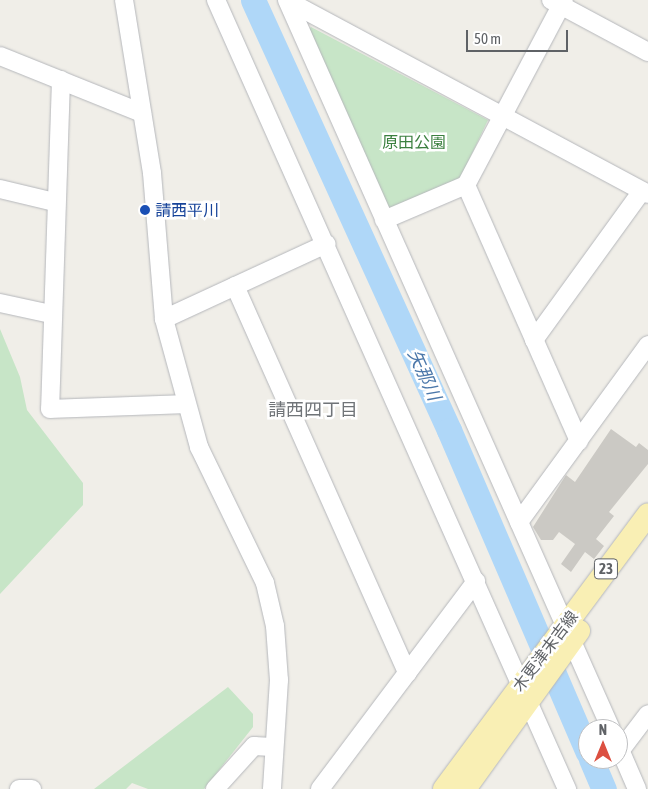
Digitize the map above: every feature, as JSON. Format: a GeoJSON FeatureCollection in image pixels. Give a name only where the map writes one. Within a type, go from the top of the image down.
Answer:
{"type":"FeatureCollection","features":[{"type":"Feature","properties":{"kind":"main road","name":"木更津末吉線"},"geometry":{"type":"LineString","coordinates":[[444,789],[525,692],[568,633],[648,514]]}},
{"type":"Feature","properties":{"kind":"main road","name":"木更津末吉線"},"geometry":{"type":"LineString","coordinates":[[568,633],[648,538]]}},
{"type":"Feature","properties":{"kind":"main road","name":"木更津末吉線"},"geometry":{"type":"LineString","coordinates":[[465,789],[525,692]]}},
{"type":"Feature","properties":{"kind":"street"},"geometry":{"type":"LineString","coordinates":[[124,0],[152,173],[164,319],[199,447],[270,597],[279,680],[272,747],[272,789]]}},
{"type":"Feature","properties":{"kind":"street"},"geometry":{"type":"LineString","coordinates":[[216,0],[567,789]]}},
{"type":"Feature","properties":{"kind":"street"},"geometry":{"type":"LineString","coordinates":[[288,0],[645,193],[534,340]]}},
{"type":"Feature","properties":{"kind":"street"},"geometry":{"type":"LineString","coordinates":[[288,0],[607,719]]}},
{"type":"Feature","properties":{"kind":"street"},"geometry":{"type":"LineString","coordinates":[[384,220],[466,185],[559,2],[648,52]]}},
{"type":"Feature","properties":{"kind":"street"},"geometry":{"type":"LineString","coordinates":[[0,56],[142,113]]}},
{"type":"Feature","properties":{"kind":"street"},"geometry":{"type":"LineString","coordinates":[[62,80],[54,202],[50,409],[186,404]]}},
{"type":"Feature","properties":{"kind":"street"},"geometry":{"type":"LineString","coordinates":[[466,185],[578,441]]}},
{"type":"Feature","properties":{"kind":"street"},"geometry":{"type":"LineString","coordinates":[[0,188],[54,202]]}},
{"type":"Feature","properties":{"kind":"street"},"geometry":{"type":"LineString","coordinates":[[164,319],[326,244]]}},
{"type":"Feature","properties":{"kind":"street"},"geometry":{"type":"LineString","coordinates":[[235,286],[407,673]]}},
{"type":"Feature","properties":{"kind":"street"},"geometry":{"type":"LineString","coordinates":[[0,303],[51,314]]}},
{"type":"Feature","properties":{"kind":"street"},"geometry":{"type":"LineString","coordinates":[[519,522],[648,345]]}},
{"type":"Feature","properties":{"kind":"street"},"geometry":{"type":"LineString","coordinates":[[320,789],[476,581]]}},
{"type":"Feature","properties":{"kind":"street"},"geometry":{"type":"LineString","coordinates":[[628,737],[648,714]]}},
{"type":"Feature","properties":{"kind":"street"},"geometry":{"type":"LineString","coordinates":[[215,789],[254,746],[272,747]]}},
{"type":"Feature","properties":{"kind":"street"},"geometry":{"type":"LineString","coordinates":[[628,768],[637,789]]}},
{"type":"Feature","properties":{"kind":"street"},"geometry":{"type":"LineString","coordinates":[[19,789],[32,789]]}},
{"type":"Feature","properties":{"kind":"green space","name":"原田公園"},"geometry":{"type":"Polygon","coordinates":[[[311,27],[488,120],[460,179],[390,213],[308,30],[311,27]]]}},
{"type":"Feature","properties":{"kind":"green space"},"geometry":{"type":"Polygon","coordinates":[[[0,329],[20,377],[27,410],[83,483],[83,505],[0,594],[0,329]]]}},
{"type":"Feature","properties":{"kind":"green space"},"geometry":{"type":"Polygon","coordinates":[[[228,687],[253,714],[253,727],[204,789],[148,789],[132,783],[126,789],[94,789],[228,687]]]}},
{"type":"Feature","properties":{"kind":"building"},"geometry":{"type":"Polygon","coordinates":[[[611,429],[636,447],[639,443],[648,450],[648,464],[609,512],[614,516],[596,539],[604,546],[594,559],[585,552],[571,572],[561,564],[575,544],[559,532],[553,540],[541,540],[533,527],[566,475],[575,482],[611,429]]]}},
{"type":"Feature","properties":{"kind":"waterway","name":"矢那川"},"geometry":{"type":"LineString","coordinates":[[253,0],[449,430],[578,729]]}},
{"type":"Feature","properties":{"kind":"waterway","name":"矢那川"},"geometry":{"type":"LineString","coordinates":[[595,769],[604,789]]}},
{"type":"Feature","properties":{"kind":"place","name":"請西平川"},"geometry":{"type":"Point","coordinates":[145,210]}},
{"type":"Feature","properties":{"kind":"district","name":"請西四丁目"},"geometry":{"type":"Point","coordinates":[313,410]}}]}
